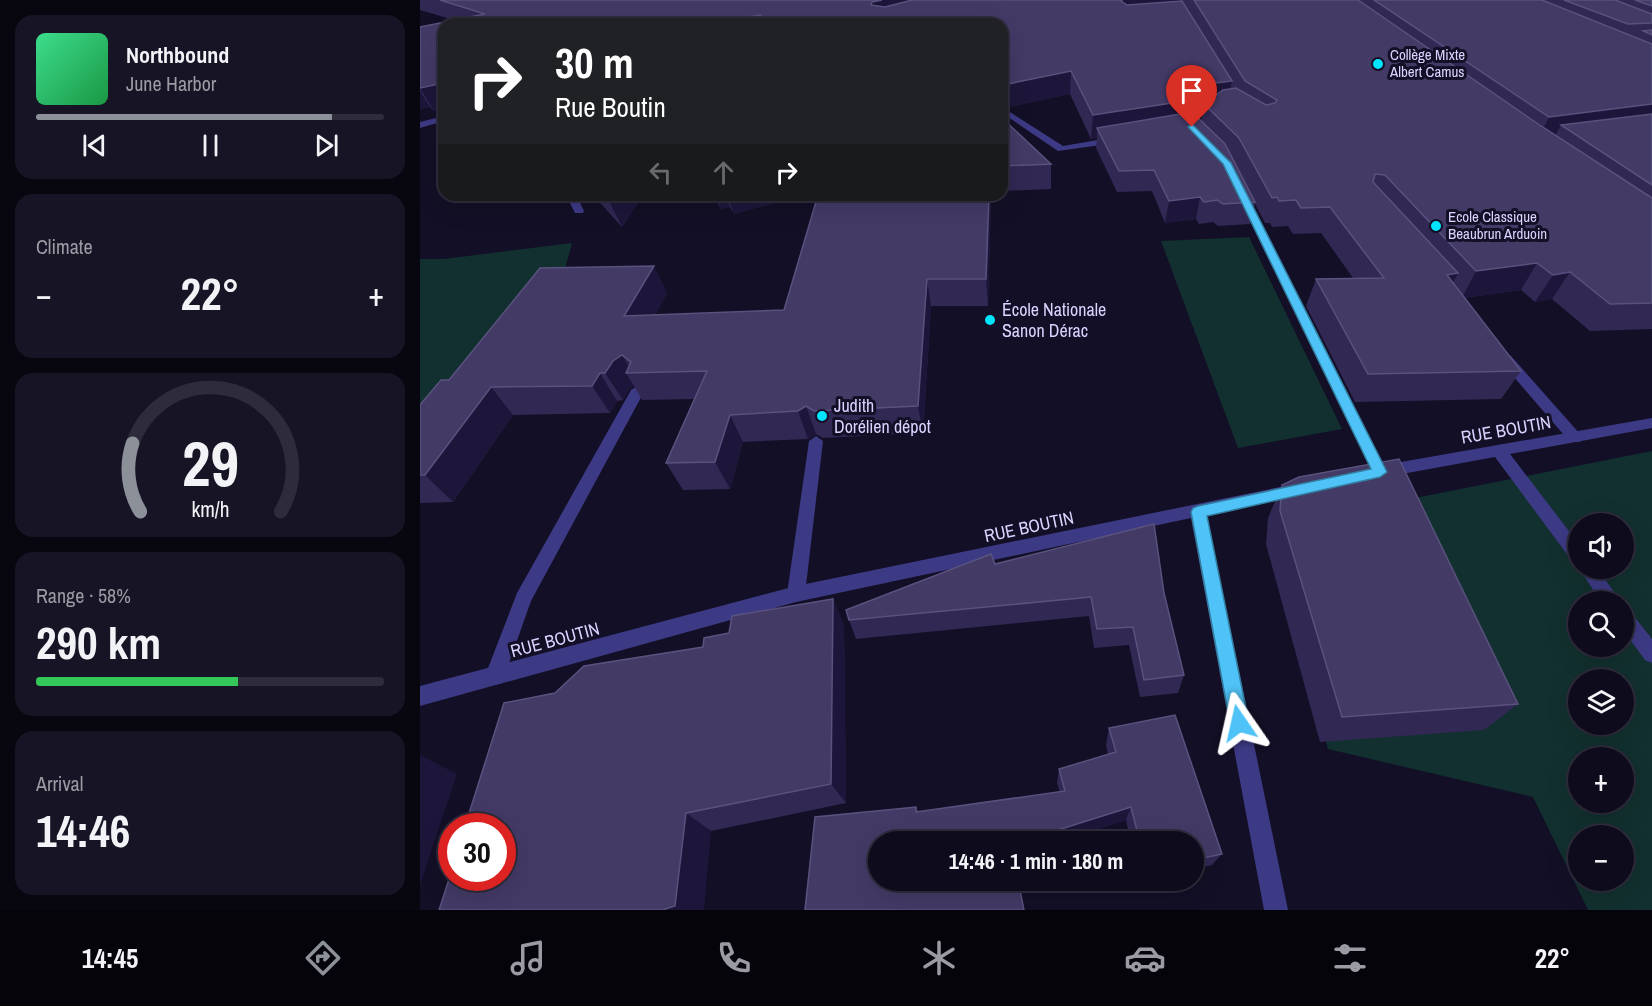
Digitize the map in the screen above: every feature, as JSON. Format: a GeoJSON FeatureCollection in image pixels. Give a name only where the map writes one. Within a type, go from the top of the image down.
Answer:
{"type":"FeatureCollection","features":[{"type":"Feature","properties":{"kind":"street"},"geometry":{"type":"LineString","coordinates":[[1008,113],[1061,149],[1126,138]]}},
{"type":"Feature","properties":{"kind":"street"},"geometry":{"type":"LineString","coordinates":[[420,125],[438,120]]}},
{"type":"Feature","properties":{"kind":"street","name":"RUE BOUTIN"},"geometry":{"type":"LineString","coordinates":[[1238,184],[1374,473],[1652,423]]}},
{"type":"Feature","properties":{"kind":"street"},"geometry":{"type":"LineString","coordinates":[[574,201],[579,211]]}},
{"type":"Feature","properties":{"kind":"street"},"geometry":{"type":"LineString","coordinates":[[1496,348],[1575,438]]}},
{"type":"Feature","properties":{"kind":"street"},"geometry":{"type":"LineString","coordinates":[[495,676],[523,598],[638,390]]}},
{"type":"Feature","properties":{"kind":"street"},"geometry":{"type":"LineString","coordinates":[[796,594],[816,441]]}},
{"type":"Feature","properties":{"kind":"street"},"geometry":{"type":"LineString","coordinates":[[1499,451],[1568,543]]}},
{"type":"Feature","properties":{"kind":"street","name":"RUE BOUTIN"},"geometry":{"type":"LineString","coordinates":[[420,696],[796,594],[1312,487]]}},
{"type":"Feature","properties":{"kind":"street"},"geometry":{"type":"LineString","coordinates":[[1198,512],[1276,910]]}},
{"type":"Feature","properties":{"kind":"street"},"geometry":{"type":"LineString","coordinates":[[1634,630],[1652,654]]}},
{"type":"Feature","properties":{"kind":"green space"},"geometry":{"type":"Polygon","coordinates":[[[1249,237],[1342,429],[1238,448],[1161,241],[1249,237]]]}},
{"type":"Feature","properties":{"kind":"green space"},"geometry":{"type":"Polygon","coordinates":[[[572,243],[565,269],[420,452],[420,259],[444,259],[572,243]]]}},
{"type":"Feature","properties":{"kind":"green space"},"geometry":{"type":"Polygon","coordinates":[[[1652,451],[1652,910],[1588,910],[1579,891],[1634,891],[1634,825],[1568,825],[1568,869],[1533,797],[1328,749],[1276,546],[1395,502],[1652,451]]]}},
{"type":"Feature","properties":{"kind":"building"},"geometry":{"type":"Polygon","coordinates":[[[440,0],[882,0],[872,2],[871,5],[885,7],[912,0],[1122,0],[1127,5],[1182,1],[1232,81],[1216,83],[1192,100],[1093,115],[1071,71],[1008,84],[1008,18],[764,18],[760,15],[743,18],[465,18],[485,14],[440,0]]]}},
{"type":"Feature","properties":{"kind":"building"},"geometry":{"type":"Polygon","coordinates":[[[1194,0],[1358,0],[1541,126],[1652,198],[1652,303],[1610,304],[1570,272],[1553,275],[1537,263],[1476,271],[1385,175],[1375,174],[1373,182],[1458,273],[1447,275],[1521,371],[1368,374],[1316,279],[1384,278],[1330,207],[1301,208],[1296,200],[1279,201],[1277,197],[1272,198],[1239,138],[1204,104],[1223,90],[1236,88],[1266,105],[1275,103],[1277,100],[1245,81],[1194,0]]]}},
{"type":"Feature","properties":{"kind":"building"},"geometry":{"type":"Polygon","coordinates":[[[1374,0],[1542,0],[1652,44],[1652,104],[1549,117],[1374,0]]]}},
{"type":"Feature","properties":{"kind":"building"},"geometry":{"type":"Polygon","coordinates":[[[1564,0],[1615,0],[1652,14],[1652,23],[1628,24],[1564,0]]]}},
{"type":"Feature","properties":{"kind":"building"},"geometry":{"type":"Polygon","coordinates":[[[1635,0],[1652,0],[1652,6],[1635,0]]]}},
{"type":"Feature","properties":{"kind":"building"},"geometry":{"type":"Polygon","coordinates":[[[438,23],[438,84],[420,88],[420,27],[438,23]]]}},
{"type":"Feature","properties":{"kind":"building"},"geometry":{"type":"Polygon","coordinates":[[[1192,112],[1225,144],[1255,202],[1223,204],[1217,200],[1204,202],[1200,197],[1169,201],[1154,170],[1119,171],[1097,128],[1192,112]]]}},
{"type":"Feature","properties":{"kind":"building"},"geometry":{"type":"Polygon","coordinates":[[[1652,114],[1652,185],[1561,125],[1652,114]]]}},
{"type":"Feature","properties":{"kind":"building"},"geometry":{"type":"Polygon","coordinates":[[[1008,124],[1051,164],[1008,166],[1008,124]]]}},
{"type":"Feature","properties":{"kind":"building"},"geometry":{"type":"Polygon","coordinates":[[[816,201],[989,201],[986,279],[927,279],[918,406],[814,411],[806,406],[798,411],[730,415],[715,462],[666,463],[707,371],[626,373],[631,362],[622,355],[613,361],[605,373],[600,373],[592,386],[491,387],[425,475],[420,475],[420,405],[441,380],[449,380],[540,268],[654,266],[624,316],[784,310],[816,201]]]}},
{"type":"Feature","properties":{"kind":"building"},"geometry":{"type":"Polygon","coordinates":[[[1399,459],[1518,704],[1342,717],[1280,511],[1282,485],[1299,477],[1399,459]]]}},
{"type":"Feature","properties":{"kind":"building"},"geometry":{"type":"Polygon","coordinates":[[[1154,524],[1164,593],[1184,675],[1144,680],[1133,627],[1097,629],[1091,597],[849,620],[846,610],[991,554],[995,564],[1154,524]]]}},
{"type":"Feature","properties":{"kind":"building"},"geometry":{"type":"Polygon","coordinates":[[[833,599],[831,784],[686,813],[675,906],[665,910],[439,910],[445,891],[516,891],[516,813],[469,813],[504,703],[555,693],[584,666],[703,647],[704,638],[729,633],[732,616],[833,599]]]}},
{"type":"Feature","properties":{"kind":"building"},"geometry":{"type":"Polygon","coordinates":[[[1175,715],[1222,854],[1204,858],[1204,831],[1137,831],[1131,807],[1055,831],[868,831],[868,891],[1020,891],[1024,910],[805,910],[815,817],[916,807],[916,812],[1065,791],[1059,769],[1116,752],[1109,728],[1175,715]]]}},
{"type":"Feature","properties":{"kind":"place","name":"Collège Mixte Albert Camus"},"geometry":{"type":"Point","coordinates":[1378,64]}},
{"type":"Feature","properties":{"kind":"place","name":"Ecole Classique Beaubrun Arduoin"},"geometry":{"type":"Point","coordinates":[1436,226]}},
{"type":"Feature","properties":{"kind":"place","name":"École Nationale Sanon Dérac"},"geometry":{"type":"Point","coordinates":[990,320]}},
{"type":"Feature","properties":{"kind":"place","name":"Judith Dorélien dépot"},"geometry":{"type":"Point","coordinates":[822,416]}},
{"type":"Feature","properties":{"kind":"route"},"geometry":{"type":"LineString","coordinates":[[1192,127],[1227,163],[1380,472],[1198,512],[1239,723]]}}]}
